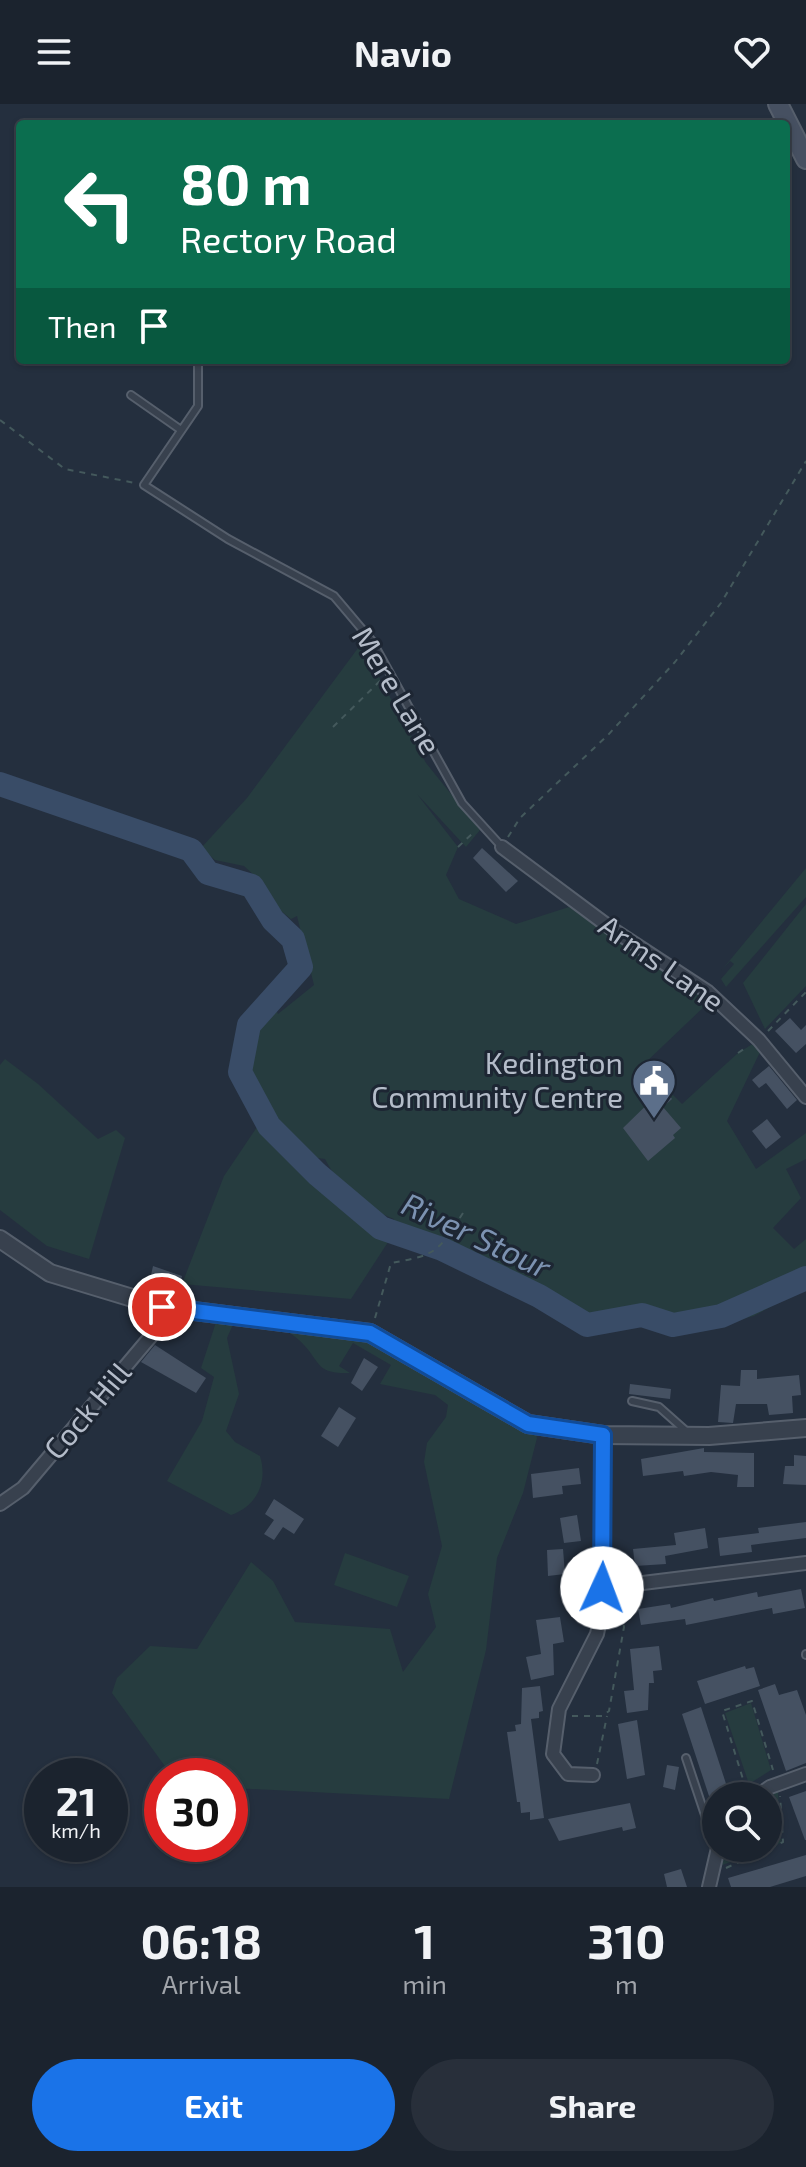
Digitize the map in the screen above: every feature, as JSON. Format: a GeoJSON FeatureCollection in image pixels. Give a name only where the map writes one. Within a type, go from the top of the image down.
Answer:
{"type":"FeatureCollection","features":[{"type":"Feature","properties":{"kind":"main road"},"geometry":{"type":"LineString","coordinates":[[790,128],[806,159]]}},
{"type":"Feature","properties":{"kind":"street","name":"Arms Lane"},"geometry":{"type":"LineString","coordinates":[[502,847],[759,1040],[806,1097]]}},
{"type":"Feature","properties":{"kind":"street"},"geometry":{"type":"LineString","coordinates":[[0,1239],[50,1273],[162,1307],[370,1333],[528,1424],[603,1435],[692,1436],[806,1428]]}},
{"type":"Feature","properties":{"kind":"street","name":"Cock Hill"},"geometry":{"type":"LineString","coordinates":[[0,1504],[23,1488],[157,1329],[162,1307]]}},
{"type":"Feature","properties":{"kind":"street"},"geometry":{"type":"LineString","coordinates":[[593,1775],[579,1777],[560,1767],[553,1754],[558,1716],[567,1690],[597,1634],[608,1587],[603,1435]]}},
{"type":"Feature","properties":{"kind":"street"},"geometry":{"type":"LineString","coordinates":[[608,1587],[806,1563]]}},
{"type":"Feature","properties":{"kind":"street"},"geometry":{"type":"LineString","coordinates":[[782,1783],[806,1774]]}},
{"type":"Feature","properties":{"kind":"lane"},"geometry":{"type":"LineString","coordinates":[[144,485],[198,406],[198,364]]}},
{"type":"Feature","properties":{"kind":"lane"},"geometry":{"type":"LineString","coordinates":[[131,395],[181,430]]}},
{"type":"Feature","properties":{"kind":"lane","name":"Mere Lane"},"geometry":{"type":"LineString","coordinates":[[144,485],[228,539],[334,596],[372,641],[462,803],[502,847]]}},
{"type":"Feature","properties":{"kind":"lane"},"geometry":{"type":"LineString","coordinates":[[632,1401],[659,1407],[692,1436]]}},
{"type":"Feature","properties":{"kind":"lane"},"geometry":{"type":"LineString","coordinates":[[686,1758],[702,1806]]}},
{"type":"Feature","properties":{"kind":"path"},"geometry":{"type":"LineString","coordinates":[[0,420],[65,469],[144,485]]}},
{"type":"Feature","properties":{"kind":"path"},"geometry":{"type":"LineString","coordinates":[[502,847],[520,818],[608,735],[675,662],[721,603],[806,461]]}},
{"type":"Feature","properties":{"kind":"path"},"geometry":{"type":"LineString","coordinates":[[333,727],[389,671]]}},
{"type":"Feature","properties":{"kind":"path"},"geometry":{"type":"LineString","coordinates":[[458,847],[482,825]]}},
{"type":"Feature","properties":{"kind":"path"},"geometry":{"type":"LineString","coordinates":[[759,1040],[806,992]]}},
{"type":"Feature","properties":{"kind":"path"},"geometry":{"type":"LineString","coordinates":[[370,1333],[391,1263],[428,1256],[443,1245],[463,1213]]}},
{"type":"Feature","properties":{"kind":"path"},"geometry":{"type":"LineString","coordinates":[[593,1775],[624,1627],[608,1587]]}},
{"type":"Feature","properties":{"kind":"path"},"geometry":{"type":"LineString","coordinates":[[745,1782],[722,1711],[752,1701],[777,1782]]}},
{"type":"Feature","properties":{"kind":"path"},"geometry":{"type":"LineString","coordinates":[[558,1716],[607,1714]]}},
{"type":"Feature","properties":{"kind":"path"},"geometry":{"type":"LineString","coordinates":[[710,1881],[746,1862]]}},
{"type":"Feature","properties":{"kind":"green space"},"geometry":{"type":"Polygon","coordinates":[[[361,644],[426,763],[480,830],[466,847],[417,794],[458,847],[446,875],[459,899],[516,924],[569,907],[709,1002],[643,1065],[682,1104],[738,1053],[759,1040],[760,1052],[727,1121],[756,1169],[806,1133],[806,1159],[786,1169],[801,1198],[773,1228],[794,1249],[806,1239],[806,1287],[754,1316],[710,1327],[668,1327],[640,1322],[593,1329],[576,1325],[533,1299],[392,1236],[351,1299],[182,1284],[224,1176],[259,1124],[358,1215],[381,1223],[392,1234],[394,1219],[354,1195],[338,1179],[325,1159],[311,1157],[290,1139],[275,1116],[270,1117],[256,1099],[246,1065],[247,1039],[252,1024],[271,998],[278,1014],[314,985],[297,916],[291,919],[270,902],[256,877],[244,866],[215,860],[201,848],[247,798],[361,644]]]}},
{"type":"Feature","properties":{"kind":"green space"},"geometry":{"type":"Polygon","coordinates":[[[806,868],[806,897],[726,987],[721,979],[734,964],[730,961],[721,971],[806,868]]]}},
{"type":"Feature","properties":{"kind":"green space"},"geometry":{"type":"Polygon","coordinates":[[[806,904],[806,986],[765,1029],[743,983],[806,904]]]}},
{"type":"Feature","properties":{"kind":"green space"},"geometry":{"type":"Polygon","coordinates":[[[5,1059],[38,1084],[98,1139],[116,1130],[125,1138],[89,1259],[47,1246],[0,1210],[0,1065],[5,1059]]]}},
{"type":"Feature","properties":{"kind":"green space"},"geometry":{"type":"Polygon","coordinates":[[[217,1319],[235,1320],[227,1338],[239,1394],[226,1431],[235,1442],[260,1456],[262,1466],[261,1484],[254,1499],[231,1515],[167,1481],[202,1421],[214,1377],[201,1368],[217,1319]]]}},
{"type":"Feature","properties":{"kind":"green space"},"geometry":{"type":"Polygon","coordinates":[[[277,1324],[355,1331],[535,1430],[537,1438],[523,1493],[497,1558],[486,1650],[449,1799],[248,1789],[248,1758],[159,1758],[112,1693],[117,1678],[150,1646],[197,1649],[251,1562],[273,1581],[295,1622],[390,1629],[403,1672],[436,1627],[428,1594],[442,1546],[424,1462],[427,1443],[446,1417],[448,1405],[435,1395],[380,1384],[391,1365],[353,1343],[339,1366],[350,1373],[338,1373],[319,1365],[299,1340],[277,1324]]]}},
{"type":"Feature","properties":{"kind":"green space"},"geometry":{"type":"Polygon","coordinates":[[[345,1553],[409,1576],[397,1607],[334,1585],[345,1553]]]}},
{"type":"Feature","properties":{"kind":"green space"},"geometry":{"type":"Polygon","coordinates":[[[751,1703],[771,1770],[752,1782],[748,1782],[725,1713],[751,1703]]]}},
{"type":"Feature","properties":{"kind":"building"},"geometry":{"type":"Polygon","coordinates":[[[482,848],[518,881],[506,892],[473,858],[482,848]]]}},
{"type":"Feature","properties":{"kind":"building"},"geometry":{"type":"Polygon","coordinates":[[[790,1018],[801,1030],[806,1025],[806,1044],[796,1053],[775,1031],[790,1018]]]}},
{"type":"Feature","properties":{"kind":"building"},"geometry":{"type":"Polygon","coordinates":[[[769,1066],[797,1100],[787,1109],[766,1083],[759,1088],[752,1080],[769,1066]]]}},
{"type":"Feature","properties":{"kind":"building","name":"Kedington Community Centre"},"geometry":{"type":"Polygon","coordinates":[[[664,1088],[672,1099],[663,1107],[681,1128],[673,1135],[675,1138],[648,1161],[623,1128],[664,1088]]]}},
{"type":"Feature","properties":{"kind":"building"},"geometry":{"type":"Polygon","coordinates":[[[767,1119],[781,1137],[766,1149],[752,1131],[767,1119]]]}},
{"type":"Feature","properties":{"kind":"building"},"geometry":{"type":"Polygon","coordinates":[[[153,1266],[182,1276],[179,1288],[150,1280],[153,1266]]]}},
{"type":"Feature","properties":{"kind":"building"},"geometry":{"type":"Polygon","coordinates":[[[155,1345],[206,1378],[196,1393],[141,1362],[155,1345]]]}},
{"type":"Feature","properties":{"kind":"building"},"geometry":{"type":"Polygon","coordinates":[[[364,1358],[378,1367],[362,1391],[351,1383],[364,1358]]]}},
{"type":"Feature","properties":{"kind":"building"},"geometry":{"type":"Polygon","coordinates":[[[741,1370],[757,1370],[757,1379],[799,1375],[801,1395],[792,1396],[793,1413],[769,1415],[767,1404],[736,1404],[733,1423],[718,1422],[721,1385],[740,1386],[741,1370]]]}},
{"type":"Feature","properties":{"kind":"building"},"geometry":{"type":"Polygon","coordinates":[[[630,1384],[671,1389],[670,1399],[629,1394],[630,1384]]]}},
{"type":"Feature","properties":{"kind":"building"},"geometry":{"type":"Polygon","coordinates":[[[339,1407],[356,1418],[338,1447],[321,1436],[339,1407]]]}},
{"type":"Feature","properties":{"kind":"building"},"geometry":{"type":"Polygon","coordinates":[[[704,1448],[704,1452],[754,1453],[754,1487],[737,1487],[738,1475],[711,1472],[684,1476],[683,1471],[643,1476],[641,1459],[704,1448]]]}},
{"type":"Feature","properties":{"kind":"building"},"geometry":{"type":"Polygon","coordinates":[[[794,1455],[806,1456],[806,1485],[783,1484],[785,1466],[794,1466],[794,1455]]]}},
{"type":"Feature","properties":{"kind":"building"},"geometry":{"type":"Polygon","coordinates":[[[579,1468],[581,1484],[562,1486],[563,1494],[533,1498],[531,1474],[579,1468]]]}},
{"type":"Feature","properties":{"kind":"building"},"geometry":{"type":"Polygon","coordinates":[[[274,1499],[304,1519],[294,1534],[283,1527],[274,1540],[264,1534],[274,1520],[265,1514],[274,1499]]]}},
{"type":"Feature","properties":{"kind":"building"},"geometry":{"type":"Polygon","coordinates":[[[577,1515],[581,1541],[564,1543],[560,1518],[577,1515]]]}},
{"type":"Feature","properties":{"kind":"building"},"geometry":{"type":"Polygon","coordinates":[[[806,1522],[806,1538],[751,1545],[752,1552],[720,1556],[718,1538],[759,1533],[758,1528],[806,1522]]]}},
{"type":"Feature","properties":{"kind":"building"},"geometry":{"type":"Polygon","coordinates":[[[705,1528],[708,1548],[665,1556],[666,1564],[635,1566],[633,1549],[676,1545],[674,1533],[705,1528]]]}},
{"type":"Feature","properties":{"kind":"building"},"geometry":{"type":"Polygon","coordinates":[[[563,1549],[565,1574],[548,1576],[547,1550],[563,1549]]]}},
{"type":"Feature","properties":{"kind":"building"},"geometry":{"type":"Polygon","coordinates":[[[801,1589],[805,1608],[773,1614],[772,1608],[686,1625],[685,1619],[641,1625],[638,1609],[670,1604],[671,1608],[713,1598],[714,1601],[757,1592],[758,1597],[801,1589]]]}},
{"type":"Feature","properties":{"kind":"building"},"geometry":{"type":"Polygon","coordinates":[[[560,1617],[564,1642],[553,1644],[554,1675],[531,1680],[526,1657],[541,1654],[536,1620],[560,1617]]]}},
{"type":"Feature","properties":{"kind":"building"},"geometry":{"type":"Polygon","coordinates":[[[659,1646],[662,1670],[653,1671],[654,1683],[649,1683],[648,1710],[627,1713],[624,1691],[634,1690],[630,1649],[659,1646]]]}},
{"type":"Feature","properties":{"kind":"building"},"geometry":{"type":"Polygon","coordinates":[[[745,1666],[746,1669],[754,1667],[760,1686],[705,1704],[697,1681],[745,1666]]]}},
{"type":"Feature","properties":{"kind":"building"},"geometry":{"type":"Polygon","coordinates":[[[775,1684],[779,1695],[797,1690],[806,1715],[806,1763],[786,1771],[758,1690],[775,1684]]]}},
{"type":"Feature","properties":{"kind":"building"},"geometry":{"type":"Polygon","coordinates":[[[540,1686],[543,1711],[539,1712],[539,1718],[531,1719],[544,1818],[530,1820],[530,1812],[521,1813],[520,1802],[517,1802],[507,1732],[516,1731],[515,1725],[521,1724],[522,1688],[540,1686]]]}},
{"type":"Feature","properties":{"kind":"building"},"geometry":{"type":"Polygon","coordinates":[[[701,1707],[725,1782],[704,1782],[682,1714],[701,1707]]]}},
{"type":"Feature","properties":{"kind":"building"},"geometry":{"type":"Polygon","coordinates":[[[637,1720],[645,1775],[627,1779],[618,1724],[637,1720]]]}},
{"type":"Feature","properties":{"kind":"building"},"geometry":{"type":"Polygon","coordinates":[[[667,1765],[679,1767],[675,1790],[663,1787],[667,1765]]]}},
{"type":"Feature","properties":{"kind":"building"},"geometry":{"type":"Polygon","coordinates":[[[806,1791],[806,1840],[805,1840],[789,1797],[806,1791]]]}},
{"type":"Feature","properties":{"kind":"building"},"geometry":{"type":"Polygon","coordinates":[[[630,1803],[636,1828],[623,1831],[622,1827],[559,1841],[548,1819],[630,1803]]]}},
{"type":"Feature","properties":{"kind":"building"},"geometry":{"type":"Polygon","coordinates":[[[806,1855],[806,1876],[770,1887],[731,1887],[728,1878],[806,1855]]]}},
{"type":"Feature","properties":{"kind":"building"},"geometry":{"type":"Polygon","coordinates":[[[681,1869],[687,1887],[667,1887],[664,1874],[681,1869]]]}},
{"type":"Feature","properties":{"kind":"waterway","name":"River Stour"},"geometry":{"type":"LineString","coordinates":[[0,784],[191,850],[208,873],[252,886],[273,920],[293,939],[301,967],[249,1025],[240,1072],[269,1126],[317,1174],[381,1228],[442,1249],[539,1296],[587,1325],[642,1315],[673,1325],[721,1316],[806,1278]]}},
{"type":"Feature","properties":{"kind":"place","name":"Kedington Community Centre"},"geometry":{"type":"Point","coordinates":[654,1120]}},
{"type":"Feature","properties":{"kind":"route"},"geometry":{"type":"LineString","coordinates":[[162,1307],[370,1333],[528,1424],[603,1435],[602,1588]]}}]}
